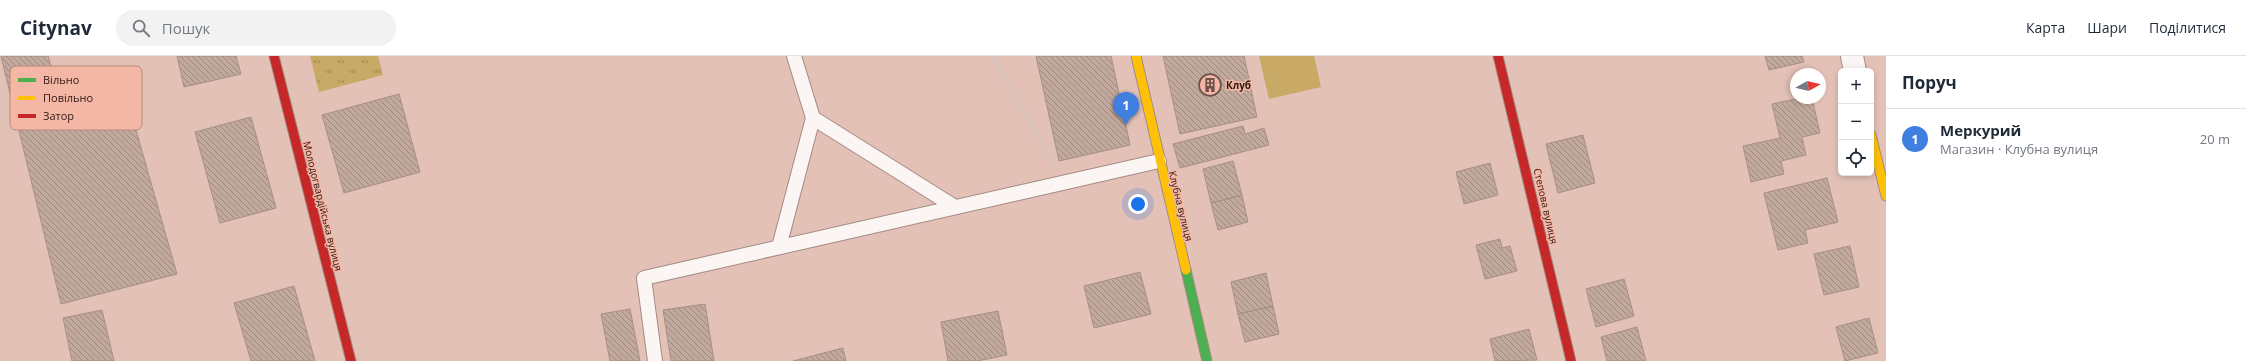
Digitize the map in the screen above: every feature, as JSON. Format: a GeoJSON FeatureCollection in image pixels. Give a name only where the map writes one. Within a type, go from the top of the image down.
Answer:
{"type":"FeatureCollection","features":[{"type":"Feature","properties":{"kind":"street","name":"Молодогвардійська вулиця"},"geometry":{"type":"LineString","coordinates":[[274,56],[350,361]]}},
{"type":"Feature","properties":{"kind":"street","name":"Клубна вулиця"},"geometry":{"type":"LineString","coordinates":[[1136,56],[1159,161],[1207,361]]}},
{"type":"Feature","properties":{"kind":"street","name":"Степова вулиця"},"geometry":{"type":"LineString","coordinates":[[1498,56],[1571,361]]}},
{"type":"Feature","properties":{"kind":"street"},"geometry":{"type":"LineString","coordinates":[[1852,56],[1854,68]]}},
{"type":"Feature","properties":{"kind":"street"},"geometry":{"type":"LineString","coordinates":[[1872,140],[1886,196]]}},
{"type":"Feature","properties":{"kind":"lane"},"geometry":{"type":"LineString","coordinates":[[779,247],[813,118],[794,56]]}},
{"type":"Feature","properties":{"kind":"lane"},"geometry":{"type":"LineString","coordinates":[[813,118],[956,207]]}},
{"type":"Feature","properties":{"kind":"lane"},"geometry":{"type":"LineString","coordinates":[[655,361],[644,278],[1159,161]]}},
{"type":"Feature","properties":{"kind":"path"},"geometry":{"type":"LineString","coordinates":[[992,56],[1055,166]]}},
{"type":"Feature","properties":{"kind":"green space"},"geometry":{"type":"Polygon","coordinates":[[[310,56],[378,56],[383,75],[319,92],[310,56]]]}},
{"type":"Feature","properties":{"kind":"green space"},"geometry":{"type":"Polygon","coordinates":[[[1259,56],[1314,56],[1321,87],[1269,99],[1259,56]]]}},
{"type":"Feature","properties":{"kind":"building"},"geometry":{"type":"Polygon","coordinates":[[[1,56],[48,56],[51,66],[10,66],[10,93],[1,56]]]}},
{"type":"Feature","properties":{"kind":"building"},"geometry":{"type":"Polygon","coordinates":[[[177,56],[236,56],[241,74],[184,87],[177,56]]]}},
{"type":"Feature","properties":{"kind":"building"},"geometry":{"type":"Polygon","coordinates":[[[1036,56],[1111,56],[1130,145],[1059,161],[1036,56]]]}},
{"type":"Feature","properties":{"kind":"building","name":"Клуб"},"geometry":{"type":"Polygon","coordinates":[[[1163,56],[1244,56],[1257,117],[1180,134],[1163,56]]]}},
{"type":"Feature","properties":{"kind":"building"},"geometry":{"type":"Polygon","coordinates":[[[1765,56],[1802,56],[1804,62],[1769,70],[1765,56]]]}},
{"type":"Feature","properties":{"kind":"building"},"geometry":{"type":"Polygon","coordinates":[[[399,94],[420,172],[344,193],[322,115],[399,94]]]}},
{"type":"Feature","properties":{"kind":"building"},"geometry":{"type":"Polygon","coordinates":[[[1790,100],[1790,104],[1813,104],[1820,133],[1802,137],[1806,155],[1781,161],[1784,174],[1751,182],[1743,146],[1780,138],[1772,104],[1790,100]]]}},
{"type":"Feature","properties":{"kind":"building"},"geometry":{"type":"Polygon","coordinates":[[[251,117],[276,208],[220,223],[195,132],[251,117]]]}},
{"type":"Feature","properties":{"kind":"building"},"geometry":{"type":"Polygon","coordinates":[[[1243,126],[1245,134],[1264,128],[1269,145],[1180,168],[1173,144],[1243,126]]]}},
{"type":"Feature","properties":{"kind":"building"},"geometry":{"type":"Polygon","coordinates":[[[19,130],[136,130],[177,274],[61,304],[19,130]]]}},
{"type":"Feature","properties":{"kind":"building"},"geometry":{"type":"Polygon","coordinates":[[[1583,135],[1595,183],[1558,193],[1546,144],[1583,135]]]}},
{"type":"Feature","properties":{"kind":"building"},"geometry":{"type":"Polygon","coordinates":[[[1233,161],[1242,195],[1211,203],[1203,169],[1233,161]]]}},
{"type":"Feature","properties":{"kind":"building"},"geometry":{"type":"Polygon","coordinates":[[[1490,163],[1498,195],[1464,204],[1456,172],[1490,163]]]}},
{"type":"Feature","properties":{"kind":"building"},"geometry":{"type":"Polygon","coordinates":[[[1827,178],[1838,222],[1805,230],[1808,243],[1778,250],[1764,193],[1827,178]]]}},
{"type":"Feature","properties":{"kind":"building"},"geometry":{"type":"Polygon","coordinates":[[[1242,195],[1248,222],[1218,230],[1211,203],[1242,195]]]}},
{"type":"Feature","properties":{"kind":"building"},"geometry":{"type":"Polygon","coordinates":[[[1500,239],[1502,248],[1510,246],[1517,271],[1485,279],[1476,245],[1500,239]]]}},
{"type":"Feature","properties":{"kind":"building"},"geometry":{"type":"Polygon","coordinates":[[[1850,246],[1859,287],[1824,295],[1814,254],[1850,246]]]}},
{"type":"Feature","properties":{"kind":"building"},"geometry":{"type":"Polygon","coordinates":[[[1140,272],[1151,314],[1094,328],[1084,286],[1140,272]]]}},
{"type":"Feature","properties":{"kind":"building"},"geometry":{"type":"Polygon","coordinates":[[[1266,273],[1273,306],[1238,314],[1231,282],[1266,273]]]}},
{"type":"Feature","properties":{"kind":"building"},"geometry":{"type":"Polygon","coordinates":[[[1624,279],[1634,316],[1596,327],[1586,289],[1624,279]]]}},
{"type":"Feature","properties":{"kind":"building"},"geometry":{"type":"Polygon","coordinates":[[[294,286],[315,361],[251,361],[234,303],[294,286]]]}},
{"type":"Feature","properties":{"kind":"building"},"geometry":{"type":"Polygon","coordinates":[[[705,304],[714,361],[671,361],[663,310],[705,304]]]}},
{"type":"Feature","properties":{"kind":"building"},"geometry":{"type":"Polygon","coordinates":[[[1273,306],[1279,334],[1245,342],[1238,314],[1273,306]]]}},
{"type":"Feature","properties":{"kind":"building"},"geometry":{"type":"Polygon","coordinates":[[[630,309],[640,361],[610,361],[601,314],[630,309]]]}},
{"type":"Feature","properties":{"kind":"building"},"geometry":{"type":"Polygon","coordinates":[[[102,310],[114,361],[72,361],[63,318],[102,310]]]}},
{"type":"Feature","properties":{"kind":"building"},"geometry":{"type":"Polygon","coordinates":[[[998,311],[1007,355],[977,361],[948,361],[941,322],[998,311]]]}},
{"type":"Feature","properties":{"kind":"building"},"geometry":{"type":"Polygon","coordinates":[[[1869,318],[1878,353],[1845,361],[1836,327],[1869,318]]]}},
{"type":"Feature","properties":{"kind":"building"},"geometry":{"type":"Polygon","coordinates":[[[1637,327],[1646,361],[1607,361],[1601,337],[1637,327]]]}},
{"type":"Feature","properties":{"kind":"building"},"geometry":{"type":"Polygon","coordinates":[[[1529,329],[1537,360],[1495,361],[1490,339],[1529,329]]]}},
{"type":"Feature","properties":{"kind":"building"},"geometry":{"type":"Polygon","coordinates":[[[843,348],[846,361],[793,361],[812,356],[843,348]]]}},
{"type":"Feature","properties":{"kind":"traffic: fast"},"geometry":{"type":"LineString","coordinates":[[1186,270],[1207,361]]}},
{"type":"Feature","properties":{"kind":"traffic: slow"},"geometry":{"type":"LineString","coordinates":[[1136,56],[1186,270]]}},
{"type":"Feature","properties":{"kind":"traffic: slow"},"geometry":{"type":"LineString","coordinates":[[1872,140],[1886,196]]}},
{"type":"Feature","properties":{"kind":"traffic: jam"},"geometry":{"type":"LineString","coordinates":[[274,56],[351,361]]}},
{"type":"Feature","properties":{"kind":"traffic: jam"},"geometry":{"type":"LineString","coordinates":[[1498,56],[1571,361]]}},
{"type":"Feature","properties":{"kind":"place","name":"Клуб"},"geometry":{"type":"Point","coordinates":[1210,85]}},
{"type":"Feature","properties":{"kind":"place","name":"Меркурий"},"geometry":{"type":"Point","coordinates":[1126,125]}}]}
